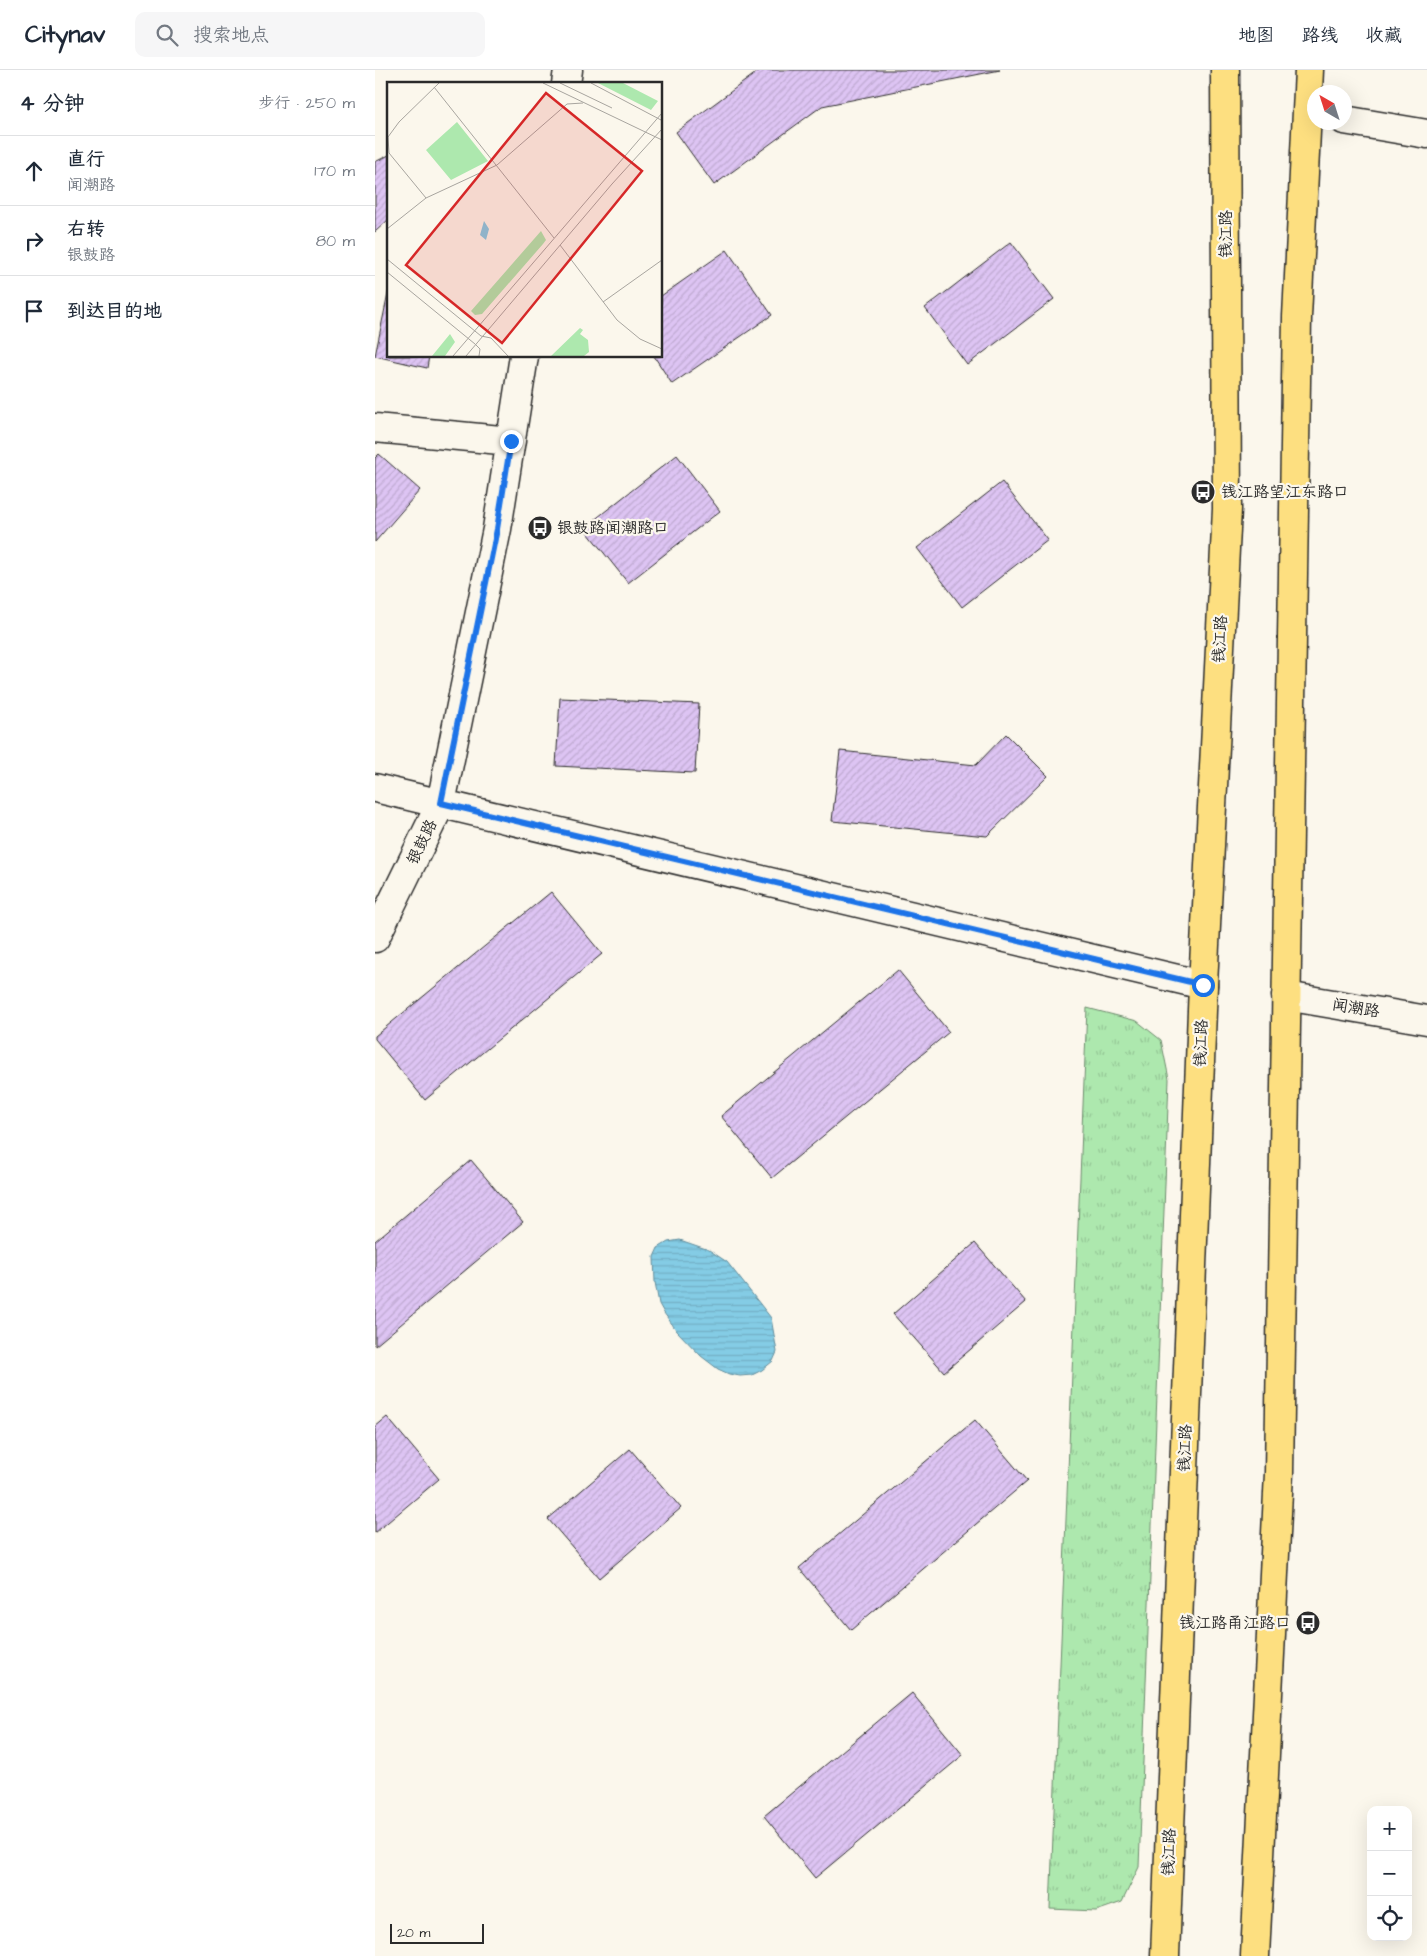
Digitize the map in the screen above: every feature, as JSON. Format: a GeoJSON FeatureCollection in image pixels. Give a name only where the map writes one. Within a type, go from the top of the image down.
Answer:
{"type":"FeatureCollection","features":[{"type":"Feature","properties":{"kind":"main road","name":"钱江路"},"geometry":{"type":"LineString","coordinates":[[1165,1956],[1203,985],[1227,508],[1225,70]]}},
{"type":"Feature","properties":{"kind":"main road"},"geometry":{"type":"LineString","coordinates":[[1309,70],[1310,85]]}},
{"type":"Feature","properties":{"kind":"main road"},"geometry":{"type":"LineString","coordinates":[[1255,1956],[1279,1473],[1297,317],[1310,130]]}},
{"type":"Feature","properties":{"kind":"street"},"geometry":{"type":"LineString","coordinates":[[1352,121],[1427,134]]}},
{"type":"Feature","properties":{"kind":"street","name":"银鼓路"},"geometry":{"type":"LineString","coordinates":[[375,938],[441,803],[497,529],[524,358]]}},
{"type":"Feature","properties":{"kind":"street"},"geometry":{"type":"LineString","coordinates":[[375,428],[511,441]]}},
{"type":"Feature","properties":{"kind":"street"},"geometry":{"type":"LineString","coordinates":[[375,788],[1203,985]]}},
{"type":"Feature","properties":{"kind":"street","name":"闻潮路"},"geometry":{"type":"LineString","coordinates":[[1286,996],[1427,1020]]}},
{"type":"Feature","properties":{"kind":"green space"},"geometry":{"type":"Polygon","coordinates":[[[1087,1008],[1137,1021],[1161,1040],[1169,1079],[1139,1867],[1122,1902],[1096,1911],[1050,1909],[1087,1008]]]}},
{"type":"Feature","properties":{"kind":"water"},"geometry":{"type":"Polygon","coordinates":[[[680,1240],[709,1250],[727,1262],[771,1318],[777,1352],[773,1361],[762,1370],[752,1375],[740,1376],[718,1369],[701,1356],[677,1331],[664,1313],[659,1304],[655,1282],[654,1257],[658,1248],[668,1242],[680,1240]]]}},
{"type":"Feature","properties":{"kind":"building"},"geometry":{"type":"Polygon","coordinates":[[[760,70],[1000,70],[822,106],[714,185],[676,132],[760,70]]]}},
{"type":"Feature","properties":{"kind":"building"},"geometry":{"type":"Polygon","coordinates":[[[387,156],[387,221],[375,232],[375,162],[387,156]]]}},
{"type":"Feature","properties":{"kind":"building"},"geometry":{"type":"Polygon","coordinates":[[[1011,242],[1054,299],[967,365],[925,308],[1011,242]]]}},
{"type":"Feature","properties":{"kind":"building"},"geometry":{"type":"Polygon","coordinates":[[[727,250],[772,315],[672,384],[655,358],[663,358],[663,295],[727,250]]]}},
{"type":"Feature","properties":{"kind":"building"},"geometry":{"type":"Polygon","coordinates":[[[387,299],[387,358],[429,358],[427,368],[375,356],[387,299]]]}},
{"type":"Feature","properties":{"kind":"building"},"geometry":{"type":"Polygon","coordinates":[[[379,454],[420,490],[375,542],[375,458],[379,454]]]}},
{"type":"Feature","properties":{"kind":"building"},"geometry":{"type":"Polygon","coordinates":[[[677,455],[720,511],[628,583],[584,528],[677,455]]]}},
{"type":"Feature","properties":{"kind":"building"},"geometry":{"type":"Polygon","coordinates":[[[1002,482],[1048,540],[962,607],[917,548],[1002,482]]]}},
{"type":"Feature","properties":{"kind":"building"},"geometry":{"type":"Polygon","coordinates":[[[560,698],[699,704],[695,773],[556,766],[560,698]]]}},
{"type":"Feature","properties":{"kind":"building"},"geometry":{"type":"Polygon","coordinates":[[[1006,734],[1048,776],[987,836],[832,821],[840,751],[976,765],[1006,734]]]}},
{"type":"Feature","properties":{"kind":"building"},"geometry":{"type":"Polygon","coordinates":[[[551,892],[602,954],[425,1100],[375,1039],[375,1036],[551,892]]]}},
{"type":"Feature","properties":{"kind":"building"},"geometry":{"type":"Polygon","coordinates":[[[898,970],[949,1032],[772,1178],[721,1116],[898,970]]]}},
{"type":"Feature","properties":{"kind":"building"},"geometry":{"type":"Polygon","coordinates":[[[471,1160],[523,1222],[375,1346],[375,1241],[471,1160]]]}},
{"type":"Feature","properties":{"kind":"building"},"geometry":{"type":"Polygon","coordinates":[[[975,1243],[1026,1302],[944,1372],[893,1314],[975,1243]]]}},
{"type":"Feature","properties":{"kind":"building"},"geometry":{"type":"Polygon","coordinates":[[[387,1417],[439,1479],[375,1533],[375,1427],[387,1417]]]}},
{"type":"Feature","properties":{"kind":"building"},"geometry":{"type":"Polygon","coordinates":[[[975,1420],[1027,1481],[851,1630],[799,1568],[975,1420]]]}},
{"type":"Feature","properties":{"kind":"building"},"geometry":{"type":"Polygon","coordinates":[[[630,1449],[681,1508],[599,1578],[548,1519],[630,1449]]]}},
{"type":"Feature","properties":{"kind":"building"},"geometry":{"type":"Polygon","coordinates":[[[912,1693],[963,1755],[815,1878],[764,1816],[912,1693]]]}},
{"type":"Feature","properties":{"kind":"place","name":"钱江路望江东路口"},"geometry":{"type":"Point","coordinates":[1203,492]}},
{"type":"Feature","properties":{"kind":"place","name":"银鼓路闻潮路口"},"geometry":{"type":"Point","coordinates":[540,528]}},
{"type":"Feature","properties":{"kind":"place","name":"钱江路甬江路口"},"geometry":{"type":"Point","coordinates":[1308,1623]}},
{"type":"Feature","properties":{"kind":"route"},"geometry":{"type":"LineString","coordinates":[[511,441],[497,529],[441,803],[1203,985]]}}]}
